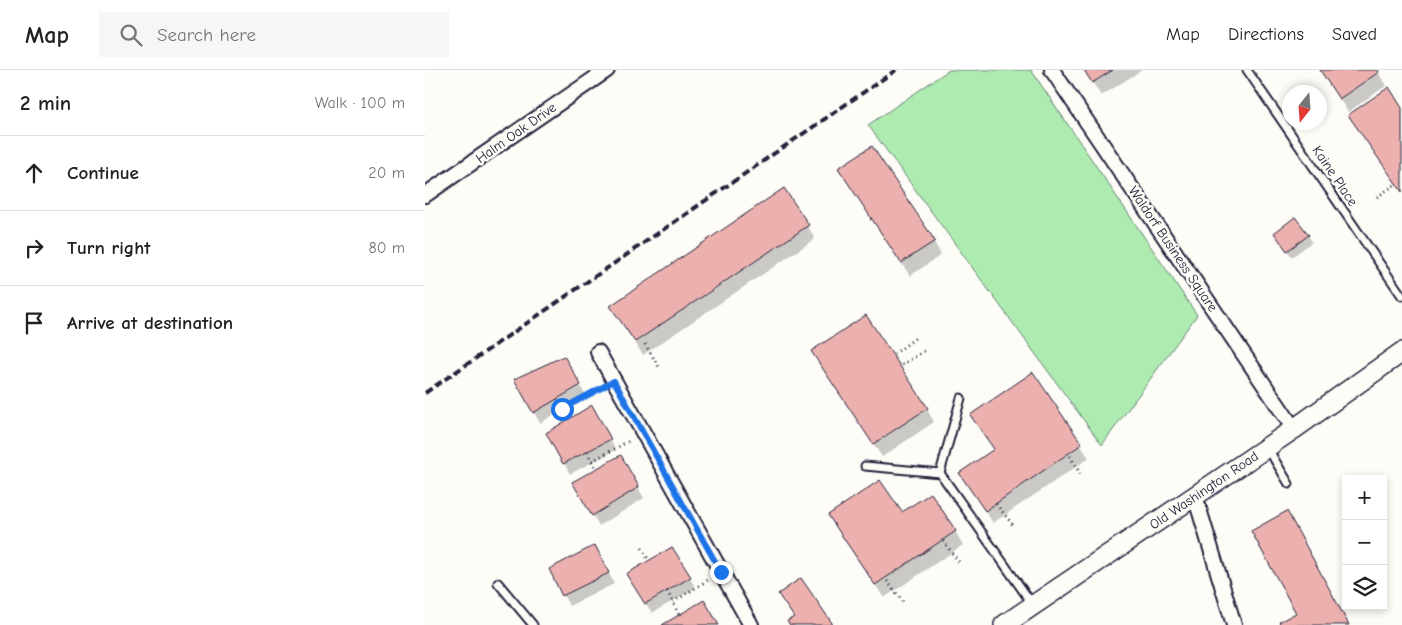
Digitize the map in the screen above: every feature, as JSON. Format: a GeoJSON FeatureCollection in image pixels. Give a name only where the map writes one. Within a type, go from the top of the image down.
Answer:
{"type":"FeatureCollection","features":[{"type":"Feature","properties":{"kind":"main road","name":"Old Washington Road"},"geometry":{"type":"LineString","coordinates":[[1008,624],[1033,605],[1294,429],[1402,352]]}},
{"type":"Feature","properties":{"kind":"street","name":"Halm Oak Drive"},"geometry":{"type":"LineString","coordinates":[[425,195],[607,70]]}},
{"type":"Feature","properties":{"kind":"street","name":"Waldorf Business Square"},"geometry":{"type":"LineString","coordinates":[[1052,70],[1294,429]]}},
{"type":"Feature","properties":{"kind":"street"},"geometry":{"type":"LineString","coordinates":[[598,352],[751,625]]}},
{"type":"Feature","properties":{"kind":"street"},"geometry":{"type":"LineString","coordinates":[[1195,496],[1234,625]]}},
{"type":"Feature","properties":{"kind":"lane","name":"Kaine Place"},"geometry":{"type":"LineString","coordinates":[[1247,70],[1402,296]]}},
{"type":"Feature","properties":{"kind":"lane"},"geometry":{"type":"LineString","coordinates":[[940,473],[961,398]]}},
{"type":"Feature","properties":{"kind":"lane"},"geometry":{"type":"LineString","coordinates":[[1267,447],[1289,484]]}},
{"type":"Feature","properties":{"kind":"lane"},"geometry":{"type":"LineString","coordinates":[[865,466],[940,473],[1033,605]]}},
{"type":"Feature","properties":{"kind":"lane"},"geometry":{"type":"LineString","coordinates":[[498,583],[533,625]]}},
{"type":"Feature","properties":{"kind":"path"},"geometry":{"type":"LineString","coordinates":[[1377,196],[1396,184]]}},
{"type":"Feature","properties":{"kind":"path"},"geometry":{"type":"LineString","coordinates":[[894,354],[918,336]]}},
{"type":"Feature","properties":{"kind":"path"},"geometry":{"type":"LineString","coordinates":[[645,344],[659,367]]}},
{"type":"Feature","properties":{"kind":"path"},"geometry":{"type":"LineString","coordinates":[[902,365],[927,349]]}},
{"type":"Feature","properties":{"kind":"path"},"geometry":{"type":"LineString","coordinates":[[562,409],[614,381]]}},
{"type":"Feature","properties":{"kind":"path"},"geometry":{"type":"LineString","coordinates":[[557,399],[568,418]]}},
{"type":"Feature","properties":{"kind":"path"},"geometry":{"type":"LineString","coordinates":[[592,461],[626,442]]}},
{"type":"Feature","properties":{"kind":"path"},"geometry":{"type":"LineString","coordinates":[[587,452],[596,469]]}},
{"type":"Feature","properties":{"kind":"path"},"geometry":{"type":"LineString","coordinates":[[1070,456],[1082,476]]}},
{"type":"Feature","properties":{"kind":"path"},"geometry":{"type":"LineString","coordinates":[[996,504],[1013,525]]}},
{"type":"Feature","properties":{"kind":"path"},"geometry":{"type":"LineString","coordinates":[[943,541],[959,562]]}},
{"type":"Feature","properties":{"kind":"path"},"geometry":{"type":"LineString","coordinates":[[642,548],[649,561]]}},
{"type":"Feature","properties":{"kind":"path"},"geometry":{"type":"LineString","coordinates":[[673,602],[721,572]]}},
{"type":"Feature","properties":{"kind":"path"},"geometry":{"type":"LineString","coordinates":[[887,581],[903,602]]}},
{"type":"Feature","properties":{"kind":"path"},"geometry":{"type":"LineString","coordinates":[[667,591],[679,614]]}},
{"type":"Feature","properties":{"kind":"green space"},"geometry":{"type":"Polygon","coordinates":[[[949,70],[1031,70],[1197,315],[1102,445],[868,125],[949,70]]]}},
{"type":"Feature","properties":{"kind":"building"},"geometry":{"type":"Polygon","coordinates":[[[1084,70],[1113,70],[1092,83],[1084,70]]]}},
{"type":"Feature","properties":{"kind":"building"},"geometry":{"type":"Polygon","coordinates":[[[1320,70],[1378,70],[1379,72],[1339,99],[1320,70]]]}},
{"type":"Feature","properties":{"kind":"building"},"geometry":{"type":"Polygon","coordinates":[[[1389,87],[1402,108],[1402,192],[1348,115],[1389,87]]]}},
{"type":"Feature","properties":{"kind":"building"},"geometry":{"type":"Polygon","coordinates":[[[872,146],[935,241],[901,263],[838,168],[872,146]]]}},
{"type":"Feature","properties":{"kind":"building"},"geometry":{"type":"Polygon","coordinates":[[[784,188],[809,225],[635,342],[610,306],[784,188]]]}},
{"type":"Feature","properties":{"kind":"building"},"geometry":{"type":"Polygon","coordinates":[[[1295,217],[1309,235],[1287,251],[1274,233],[1295,217]]]}},
{"type":"Feature","properties":{"kind":"building"},"geometry":{"type":"Polygon","coordinates":[[[866,315],[928,408],[873,444],[811,351],[866,315]]]}},
{"type":"Feature","properties":{"kind":"building"},"geometry":{"type":"Polygon","coordinates":[[[564,356],[581,385],[533,413],[514,379],[564,356]]]}},
{"type":"Feature","properties":{"kind":"building"},"geometry":{"type":"Polygon","coordinates":[[[1033,372],[1082,444],[985,511],[959,473],[994,449],[970,415],[1033,372]]]}},
{"type":"Feature","properties":{"kind":"building"},"geometry":{"type":"Polygon","coordinates":[[[592,405],[611,439],[563,464],[546,433],[592,405]]]}},
{"type":"Feature","properties":{"kind":"building"},"geometry":{"type":"Polygon","coordinates":[[[621,455],[639,487],[592,516],[572,482],[621,455]]]}},
{"type":"Feature","properties":{"kind":"building"},"geometry":{"type":"Polygon","coordinates":[[[880,480],[902,512],[931,493],[956,531],[875,585],[828,515],[880,480]]]}},
{"type":"Feature","properties":{"kind":"building"},"geometry":{"type":"Polygon","coordinates":[[[1287,511],[1349,625],[1281,625],[1279,622],[1296,613],[1251,531],[1287,511]]]}},
{"type":"Feature","properties":{"kind":"building"},"geometry":{"type":"Polygon","coordinates":[[[595,545],[609,573],[562,596],[549,569],[595,545]]]}},
{"type":"Feature","properties":{"kind":"building"},"geometry":{"type":"Polygon","coordinates":[[[672,547],[691,577],[645,604],[626,574],[672,547]]]}},
{"type":"Feature","properties":{"kind":"building"},"geometry":{"type":"Polygon","coordinates":[[[801,578],[832,623],[829,625],[790,625],[787,621],[794,617],[778,594],[801,578]]]}},
{"type":"Feature","properties":{"kind":"building"},"geometry":{"type":"Polygon","coordinates":[[[704,600],[719,625],[662,625],[679,615],[704,600]]]}},
{"type":"Feature","properties":{"kind":"railway"},"geometry":{"type":"LineString","coordinates":[[425,393],[896,70]]}},
{"type":"Feature","properties":{"kind":"route"},"geometry":{"type":"LineString","coordinates":[[562,409],[614,381],[721,572]]}}]}
